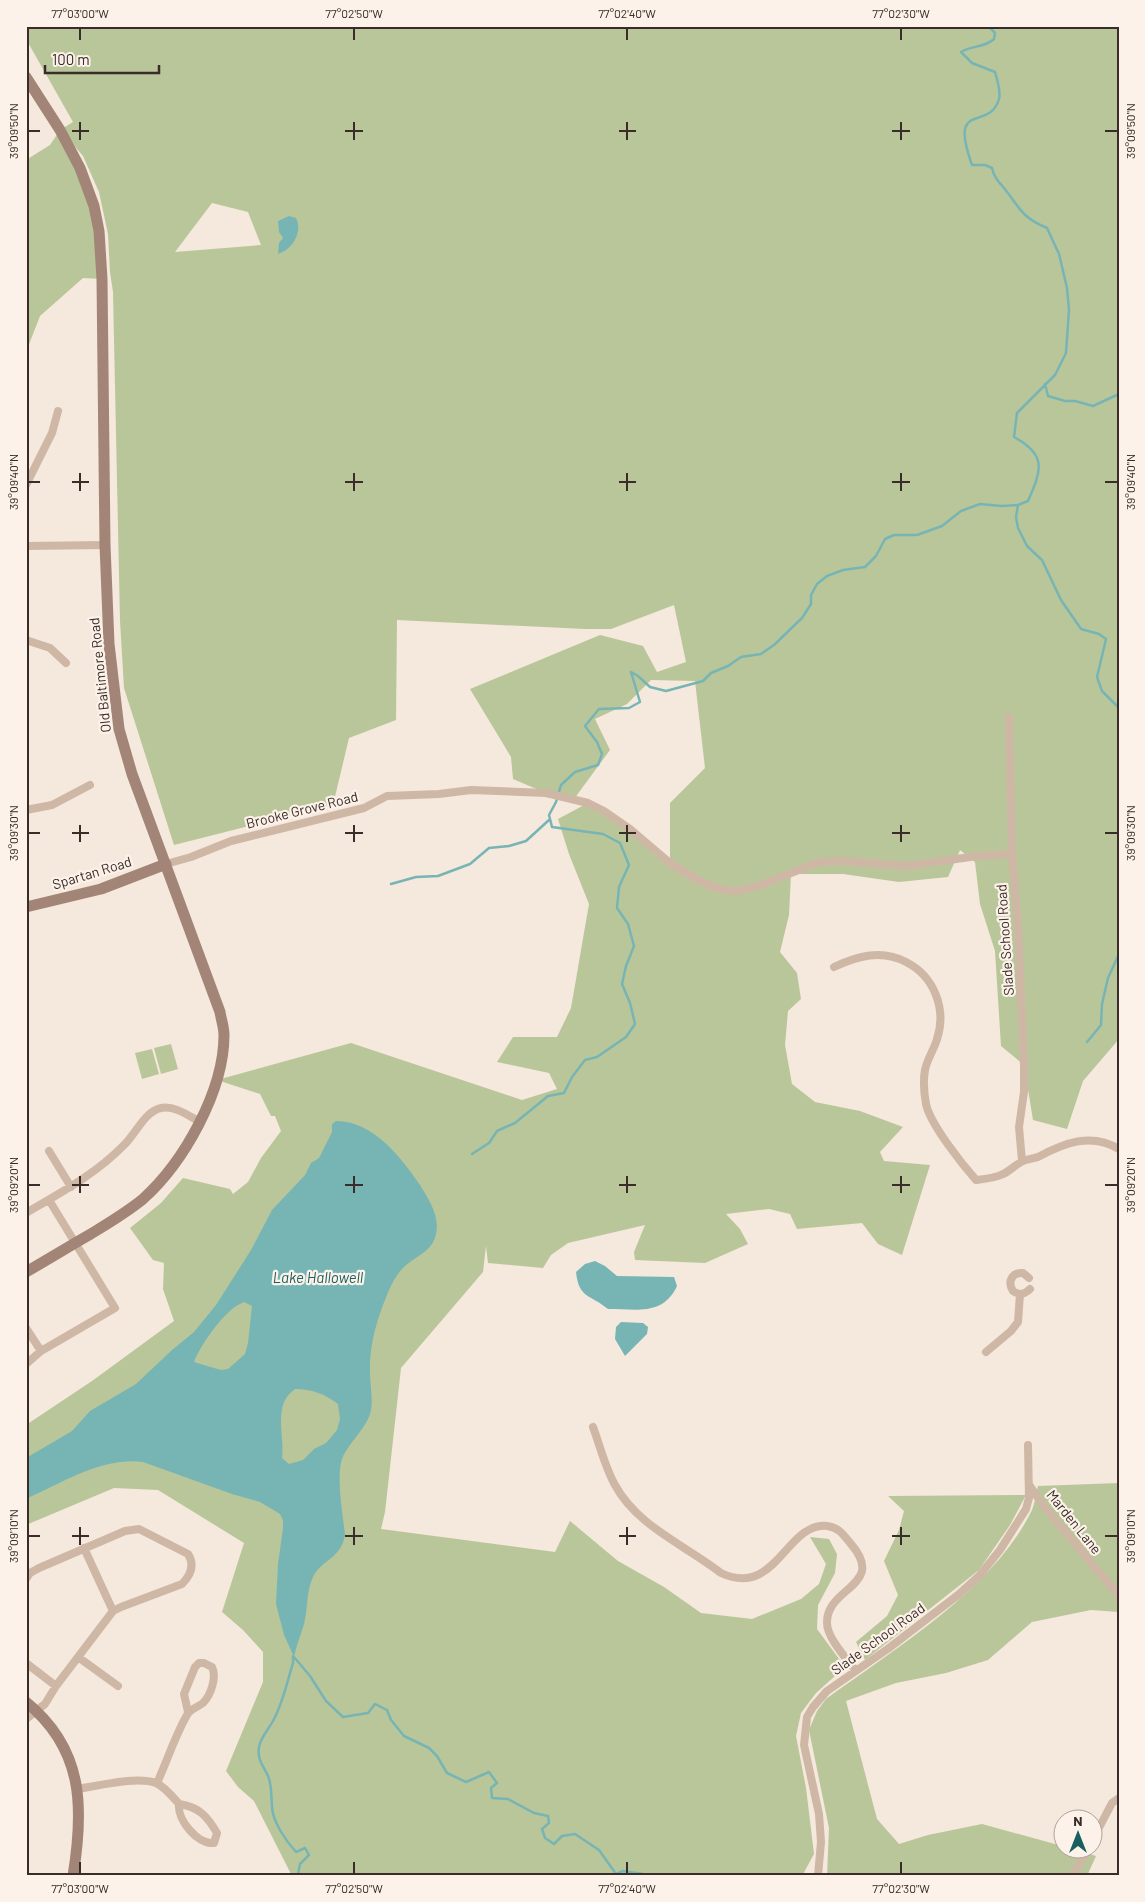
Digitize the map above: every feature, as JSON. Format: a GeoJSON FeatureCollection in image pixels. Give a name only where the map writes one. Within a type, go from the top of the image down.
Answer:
{"type":"FeatureCollection","features":[{"type":"Feature","properties":{"kind":"street","name":"Old Baltimore Road"},"geometry":{"type":"LineString","coordinates":[[26,77],[60,130],[80,168],[90,190],[99,231],[102,278],[105,545],[109,644],[119,729],[132,774],[220,1012],[224,1033],[222,1056],[216,1084],[200,1122],[172,1165],[143,1198],[123,1214],[26,1272]]}},
{"type":"Feature","properties":{"kind":"street"},"geometry":{"type":"LineString","coordinates":[[26,485],[52,433],[58,411]]}},
{"type":"Feature","properties":{"kind":"street"},"geometry":{"type":"LineString","coordinates":[[26,546],[105,545]]}},
{"type":"Feature","properties":{"kind":"street"},"geometry":{"type":"LineString","coordinates":[[26,640],[50,648],[66,663]]}},
{"type":"Feature","properties":{"kind":"street","name":"Slade School Road"},"geometry":{"type":"LineString","coordinates":[[1009,717],[1012,854],[1018,926],[1024,1065],[1024,1092],[1019,1127],[1022,1161]]}},
{"type":"Feature","properties":{"kind":"street"},"geometry":{"type":"LineString","coordinates":[[26,810],[52,805],[90,785]]}},
{"type":"Feature","properties":{"kind":"street","name":"Brooke Grove Road"},"geometry":{"type":"LineString","coordinates":[[166,864],[191,857],[231,841],[364,808],[387,796],[439,794],[471,790],[553,794],[588,803],[604,811],[630,829],[670,863],[694,878],[718,889],[736,891],[758,886],[820,862],[842,861],[907,866],[977,856],[1012,854]]}},
{"type":"Feature","properties":{"kind":"street","name":"Spartan Road"},"geometry":{"type":"LineString","coordinates":[[26,907],[100,889],[166,864]]}},
{"type":"Feature","properties":{"kind":"street"},"geometry":{"type":"LineString","coordinates":[[834,967],[859,957],[883,955],[900,958],[916,967],[926,977],[936,994],[941,1020],[937,1041],[928,1058],[925,1072],[926,1106],[931,1117],[976,1180],[1002,1175],[1022,1161],[1037,1158],[1056,1147],[1082,1141],[1095,1140],[1106,1142],[1119,1149]]}},
{"type":"Feature","properties":{"kind":"street"},"geometry":{"type":"LineString","coordinates":[[26,1214],[70,1187],[110,1158],[124,1145],[152,1112],[160,1108],[168,1108],[182,1112],[200,1122]]}},
{"type":"Feature","properties":{"kind":"street"},"geometry":{"type":"LineString","coordinates":[[49,1151],[70,1187]]}},
{"type":"Feature","properties":{"kind":"street"},"geometry":{"type":"LineString","coordinates":[[26,1364],[41,1351],[115,1308],[50,1200]]}},
{"type":"Feature","properties":{"kind":"street"},"geometry":{"type":"LineString","coordinates":[[1020,1294],[1011,1288],[1012,1278],[1020,1273],[1029,1278]]}},
{"type":"Feature","properties":{"kind":"street"},"geometry":{"type":"LineString","coordinates":[[1020,1294],[1030,1289]]}},
{"type":"Feature","properties":{"kind":"street"},"geometry":{"type":"LineString","coordinates":[[986,1352],[1011,1331],[1018,1322],[1020,1294]]}},
{"type":"Feature","properties":{"kind":"street"},"geometry":{"type":"LineString","coordinates":[[26,1328],[41,1351]]}},
{"type":"Feature","properties":{"kind":"street"},"geometry":{"type":"LineString","coordinates":[[593,1427],[608,1471],[625,1500],[650,1525],[732,1578],[750,1578],[760,1574],[802,1535],[812,1529],[825,1526],[838,1529],[861,1557],[863,1568],[861,1575],[854,1584],[834,1602],[830,1609],[827,1624],[831,1637],[856,1671]]}},
{"type":"Feature","properties":{"kind":"street","name":"Slade School Road"},"geometry":{"type":"LineString","coordinates":[[818,1876],[821,1842],[819,1814],[804,1745],[807,1717],[827,1691],[889,1648],[958,1595],[979,1576],[1000,1550],[1026,1509],[1030,1498],[1028,1445]]}},
{"type":"Feature","properties":{"kind":"street","name":"Marden Lane"},"geometry":{"type":"LineString","coordinates":[[1030,1486],[1042,1504],[1119,1596]]}},
{"type":"Feature","properties":{"kind":"street"},"geometry":{"type":"LineString","coordinates":[[26,1579],[30,1573],[39,1568],[84,1548],[125,1531],[139,1529],[188,1554],[193,1565],[187,1579],[182,1584],[113,1611],[56,1686],[45,1704],[26,1719]]}},
{"type":"Feature","properties":{"kind":"street"},"geometry":{"type":"LineString","coordinates":[[84,1548],[113,1611]]}},
{"type":"Feature","properties":{"kind":"street"},"geometry":{"type":"LineString","coordinates":[[78,1657],[118,1686]]}},
{"type":"Feature","properties":{"kind":"street"},"geometry":{"type":"LineString","coordinates":[[26,1663],[56,1686]]}},
{"type":"Feature","properties":{"kind":"street"},"geometry":{"type":"LineString","coordinates":[[157,1783],[188,1712],[203,1702],[214,1678],[212,1667],[204,1663],[199,1663],[195,1667],[184,1694],[188,1712]]}},
{"type":"Feature","properties":{"kind":"street"},"geometry":{"type":"LineString","coordinates":[[26,1702],[37,1710],[58,1737],[71,1765],[80,1804],[74,1876]]}},
{"type":"Feature","properties":{"kind":"street"},"geometry":{"type":"LineString","coordinates":[[77,1789],[129,1782],[145,1781],[157,1783],[168,1791],[179,1804],[197,1809],[213,1825],[217,1833],[214,1843],[208,1844],[196,1836],[181,1819],[178,1811],[179,1804]]}},
{"type":"Feature","properties":{"kind":"street"},"geometry":{"type":"LineString","coordinates":[[1102,1822],[1112,1803],[1119,1798]]}},
{"type":"Feature","properties":{"kind":"street"},"geometry":{"type":"LineString","coordinates":[[1072,1876],[1082,1860]]}},
{"type":"Feature","properties":{"kind":"green space"},"geometry":{"type":"Polygon","coordinates":[[[26,26],[1119,26],[1119,1039],[1083,1081],[1067,1129],[1033,1120],[1024,1065],[1001,1046],[995,951],[980,904],[975,862],[960,850],[948,877],[899,882],[843,874],[791,874],[789,915],[780,952],[797,973],[801,999],[788,1011],[785,1045],[792,1084],[815,1102],[860,1111],[903,1127],[880,1152],[884,1161],[930,1165],[902,1255],[878,1244],[862,1223],[797,1229],[790,1214],[769,1209],[726,1214],[740,1229],[748,1244],[705,1263],[635,1260],[634,1252],[645,1225],[568,1243],[551,1255],[543,1268],[488,1263],[486,1246],[483,1272],[401,1368],[385,1512],[381,1529],[555,1552],[570,1521],[618,1561],[664,1587],[701,1613],[752,1619],[801,1599],[819,1584],[826,1564],[810,1537],[829,1539],[837,1554],[835,1573],[818,1605],[817,1629],[845,1667],[816,1693],[801,1713],[796,1736],[806,1788],[814,1854],[802,1876],[292,1876],[254,1801],[238,1787],[226,1771],[263,1682],[263,1652],[243,1630],[222,1612],[244,1543],[158,1490],[114,1488],[26,1525],[26,1425],[92,1381],[174,1321],[163,1289],[164,1263],[153,1260],[130,1228],[161,1203],[183,1178],[230,1189],[233,1194],[248,1182],[261,1158],[281,1131],[275,1116],[271,1116],[260,1094],[217,1080],[351,1043],[522,1100],[557,1089],[549,1073],[497,1062],[513,1037],[557,1037],[571,1008],[589,904],[569,854],[558,819],[588,803],[670,862],[670,803],[705,768],[695,681],[651,680],[627,704],[595,719],[610,750],[574,799],[546,793],[513,779],[511,757],[470,689],[600,635],[643,646],[657,672],[686,662],[674,605],[611,629],[397,620],[396,720],[349,738],[333,805],[174,845],[124,688],[120,621],[113,292],[108,234],[99,192],[83,156],[62,131],[90,191],[102,279],[83,278],[40,316],[26,352],[26,160],[50,145],[60,130],[73,122],[26,39],[26,26]],[[212,203],[175,252],[261,245],[248,212],[212,203]]]}},
{"type":"Feature","properties":{"kind":"green space"},"geometry":{"type":"Polygon","coordinates":[[[171,1044],[178,1069],[161,1074],[154,1048],[171,1044]]]}},
{"type":"Feature","properties":{"kind":"green space"},"geometry":{"type":"Polygon","coordinates":[[[152,1049],[159,1074],[142,1079],[135,1053],[152,1049]]]}},
{"type":"Feature","properties":{"kind":"green space"},"geometry":{"type":"Polygon","coordinates":[[[1119,1483],[1119,1612],[1091,1610],[1032,1622],[988,1660],[946,1673],[896,1683],[846,1701],[877,1819],[899,1844],[928,1835],[982,1824],[1052,1843],[1052,1860],[1094,1860],[1087,1876],[827,1876],[829,1828],[809,1730],[817,1711],[826,1699],[940,1616],[992,1567],[1014,1540],[1031,1512],[1038,1486],[1119,1483]]]}},
{"type":"Feature","properties":{"kind":"green space"},"geometry":{"type":"Polygon","coordinates":[[[1026,1495],[1010,1525],[979,1570],[865,1660],[856,1642],[887,1616],[898,1595],[884,1561],[899,1530],[904,1511],[888,1496],[1026,1495]]]}},
{"type":"Feature","properties":{"kind":"water"},"geometry":{"type":"Polygon","coordinates":[[[289,216],[296,218],[298,223],[297,234],[292,244],[278,254],[279,243],[283,238],[279,232],[278,221],[289,216]]]}},
{"type":"Feature","properties":{"kind":"water","name":"Lake Hallowell"},"geometry":{"type":"Polygon","coordinates":[[[336,1121],[362,1127],[385,1142],[404,1163],[427,1196],[433,1208],[437,1227],[434,1240],[428,1249],[405,1266],[392,1283],[380,1314],[374,1333],[370,1362],[371,1410],[366,1422],[345,1453],[340,1466],[340,1496],[345,1535],[343,1543],[340,1549],[321,1566],[313,1577],[309,1589],[304,1624],[294,1657],[284,1635],[276,1604],[278,1564],[283,1528],[283,1520],[280,1514],[260,1502],[143,1462],[128,1461],[97,1467],[26,1499],[26,1458],[72,1431],[90,1411],[136,1384],[194,1332],[216,1305],[251,1250],[272,1210],[305,1175],[311,1163],[319,1158],[332,1132],[332,1124],[336,1121]],[[244,1302],[229,1312],[214,1328],[194,1362],[221,1370],[228,1369],[245,1354],[252,1306],[244,1302]],[[295,1389],[284,1403],[281,1421],[282,1458],[289,1464],[303,1460],[314,1449],[326,1443],[337,1430],[340,1419],[338,1404],[333,1400],[312,1391],[295,1389]]]}},
{"type":"Feature","properties":{"kind":"water"},"geometry":{"type":"Polygon","coordinates":[[[595,1261],[605,1266],[617,1276],[674,1277],[677,1286],[671,1296],[664,1302],[648,1309],[608,1309],[586,1295],[577,1281],[576,1272],[585,1264],[595,1261]]]}},
{"type":"Feature","properties":{"kind":"water"},"geometry":{"type":"Polygon","coordinates":[[[621,1322],[643,1323],[648,1327],[647,1334],[625,1356],[615,1339],[616,1327],[621,1322]]]}},
{"type":"Feature","properties":{"kind":"waterway"},"geometry":{"type":"LineString","coordinates":[[472,1154],[489,1143],[497,1131],[515,1123],[548,1096],[564,1093],[572,1077],[585,1060],[597,1057],[626,1037],[635,1024],[630,1003],[622,984],[626,966],[634,946],[628,924],[617,908],[619,887],[629,865],[620,843],[603,834],[552,827],[549,815],[556,802],[561,785],[575,772],[598,765],[602,754],[597,742],[585,726],[599,709],[629,708],[640,702],[631,672],[650,687],[666,691],[703,681],[711,673],[728,666],[741,657],[761,654],[774,645],[802,618],[811,604],[811,595],[817,584],[827,576],[843,570],[865,567],[876,556],[885,539],[894,535],[917,535],[942,526],[961,511],[980,504],[1002,506],[1018,505],[1028,501],[1036,481],[1039,464],[1032,450],[1014,437],[1017,413],[1055,375],[1066,353],[1069,310],[1067,288],[1059,254],[1047,228],[1026,216],[996,179],[992,168],[985,165],[972,165],[966,144],[965,131],[967,124],[994,109],[1000,92],[995,72],[972,63],[961,52],[990,42],[994,39],[995,33],[989,27],[964,26]]}},
{"type":"Feature","properties":{"kind":"waterway"},"geometry":{"type":"LineString","coordinates":[[1045,384],[1048,396],[1093,406],[1119,394]]}},
{"type":"Feature","properties":{"kind":"waterway"},"geometry":{"type":"LineString","coordinates":[[1018,505],[1016,517],[1018,528],[1027,546],[1042,560],[1061,600],[1081,629],[1099,634],[1106,639],[1097,677],[1102,691],[1119,708]]}},
{"type":"Feature","properties":{"kind":"waterway"},"geometry":{"type":"LineString","coordinates":[[391,884],[416,877],[438,876],[470,864],[489,848],[509,846],[526,841],[549,820]]}},
{"type":"Feature","properties":{"kind":"waterway"},"geometry":{"type":"LineString","coordinates":[[1087,1042],[1101,1025],[1102,1004],[1108,978],[1119,954]]}},
{"type":"Feature","properties":{"kind":"waterway"},"geometry":{"type":"LineString","coordinates":[[293,1656],[293,1663],[282,1700],[273,1721],[261,1740],[259,1752],[270,1783],[274,1818],[284,1837],[296,1852],[305,1848],[309,1855],[300,1864],[298,1874],[302,1876]]}},
{"type":"Feature","properties":{"kind":"waterway"},"geometry":{"type":"LineString","coordinates":[[294,1657],[310,1676],[326,1701],[343,1717],[368,1713],[375,1704],[387,1710],[391,1720],[404,1736],[429,1748],[437,1756],[447,1773],[466,1782],[489,1772],[497,1783],[491,1788],[492,1798],[508,1799],[534,1813],[548,1816],[549,1823],[542,1829],[545,1838],[554,1844],[562,1836],[575,1834],[599,1850],[616,1874],[623,1871],[646,1876]]}}]}
